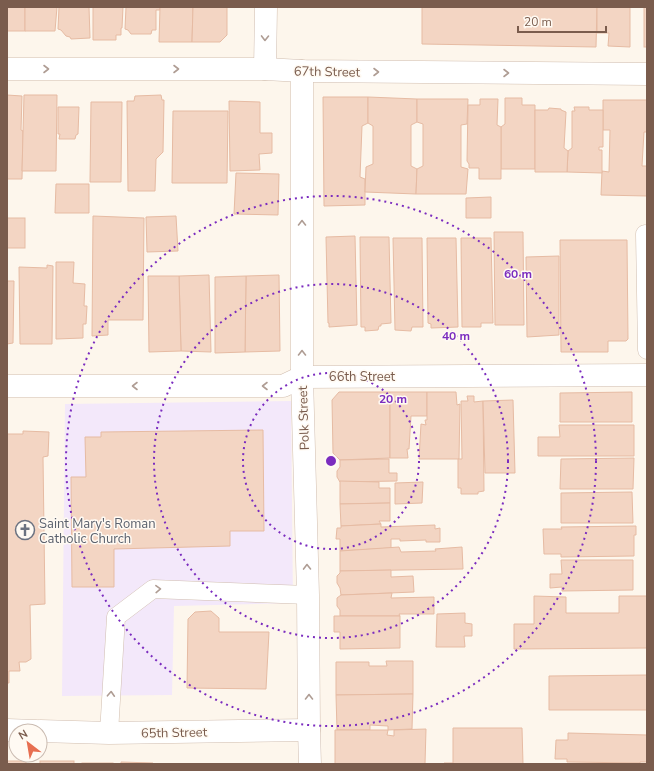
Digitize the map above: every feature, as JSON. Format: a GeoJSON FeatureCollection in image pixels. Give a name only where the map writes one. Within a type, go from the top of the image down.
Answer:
{"type":"FeatureCollection","features":[{"type":"Feature","properties":{"kind":"street"},"geometry":{"type":"LineString","coordinates":[[265,69],[266,7]]}},
{"type":"Feature","properties":{"kind":"street","name":"67th Street"},"geometry":{"type":"LineString","coordinates":[[7,69],[265,69],[302,71],[647,74]]}},
{"type":"Feature","properties":{"kind":"street","name":"Polk Street"},"geometry":{"type":"LineString","coordinates":[[302,71],[302,377],[308,595],[310,764]]}},
{"type":"Feature","properties":{"kind":"street","name":"66th Street"},"geometry":{"type":"LineString","coordinates":[[7,386],[284,386],[302,377],[647,375]]}},
{"type":"Feature","properties":{"kind":"street","name":"65th Street"},"geometry":{"type":"LineString","coordinates":[[48,731],[109,733],[309,730]]}},
{"type":"Feature","properties":{"kind":"lane"},"geometry":{"type":"LineString","coordinates":[[645,234],[647,350]]}},
{"type":"Feature","properties":{"kind":"lane"},"geometry":{"type":"LineString","coordinates":[[109,733],[116,616],[153,588],[308,595]]}},
{"type":"Feature","properties":{"kind":"shaded area"},"geometry":{"type":"Polygon","coordinates":[[[291,401],[293,603],[174,606],[172,695],[62,696],[65,404],[291,401]]]}},
{"type":"Feature","properties":{"kind":"building"},"geometry":{"type":"Polygon","coordinates":[[[7,7],[25,7],[25,31],[7,31],[7,7]]]}},
{"type":"Feature","properties":{"kind":"building"},"geometry":{"type":"Polygon","coordinates":[[[25,7],[57,7],[55,31],[25,31],[25,7]]]}},
{"type":"Feature","properties":{"kind":"building"},"geometry":{"type":"Polygon","coordinates":[[[59,7],[89,7],[90,38],[71,39],[58,29],[59,7]]]}},
{"type":"Feature","properties":{"kind":"building"},"geometry":{"type":"Polygon","coordinates":[[[93,7],[123,7],[121,35],[116,35],[116,40],[93,40],[93,7]]]}},
{"type":"Feature","properties":{"kind":"building"},"geometry":{"type":"Polygon","coordinates":[[[126,7],[160,7],[160,10],[156,10],[156,30],[152,30],[151,34],[131,34],[125,29],[126,7]]]}},
{"type":"Feature","properties":{"kind":"building"},"geometry":{"type":"Polygon","coordinates":[[[160,7],[193,7],[192,42],[159,42],[160,7]]]}},
{"type":"Feature","properties":{"kind":"building"},"geometry":{"type":"Polygon","coordinates":[[[193,7],[227,7],[227,35],[220,42],[192,42],[193,7]]]}},
{"type":"Feature","properties":{"kind":"building"},"geometry":{"type":"Polygon","coordinates":[[[422,7],[597,7],[596,47],[422,44],[422,7]]]}},
{"type":"Feature","properties":{"kind":"building"},"geometry":{"type":"Polygon","coordinates":[[[597,7],[630,7],[630,47],[608,46],[609,33],[597,33],[597,7]]]}},
{"type":"Feature","properties":{"kind":"building"},"geometry":{"type":"Polygon","coordinates":[[[644,7],[647,7],[647,47],[644,47],[644,7]]]}},
{"type":"Feature","properties":{"kind":"building"},"geometry":{"type":"Polygon","coordinates":[[[7,95],[22,96],[22,179],[7,179],[7,95]]]}},
{"type":"Feature","properties":{"kind":"building"},"geometry":{"type":"Polygon","coordinates":[[[24,95],[57,95],[56,171],[22,171],[24,95]]]}},
{"type":"Feature","properties":{"kind":"building"},"geometry":{"type":"Polygon","coordinates":[[[161,95],[162,100],[164,100],[163,152],[156,159],[155,191],[128,191],[127,101],[134,101],[135,96],[161,95]]]}},
{"type":"Feature","properties":{"kind":"building"},"geometry":{"type":"Polygon","coordinates":[[[323,97],[368,97],[368,123],[362,126],[360,177],[365,179],[365,205],[324,206],[323,97]]]}},
{"type":"Feature","properties":{"kind":"building"},"geometry":{"type":"Polygon","coordinates":[[[368,97],[417,99],[417,122],[411,125],[411,166],[417,169],[416,194],[365,192],[366,167],[373,164],[373,126],[368,123],[368,97]]]}},
{"type":"Feature","properties":{"kind":"building"},"geometry":{"type":"Polygon","coordinates":[[[505,98],[522,98],[522,105],[535,105],[535,169],[501,169],[501,127],[505,124],[505,98]]]}},
{"type":"Feature","properties":{"kind":"building"},"geometry":{"type":"Polygon","coordinates":[[[417,99],[468,99],[467,124],[461,125],[461,167],[468,169],[466,194],[416,194],[417,169],[423,166],[423,124],[417,122],[417,99]]]}},
{"type":"Feature","properties":{"kind":"building"},"geometry":{"type":"Polygon","coordinates":[[[480,99],[498,99],[497,125],[501,127],[501,179],[479,179],[479,168],[469,168],[467,161],[468,105],[480,105],[480,99]]]}},
{"type":"Feature","properties":{"kind":"building"},"geometry":{"type":"Polygon","coordinates":[[[603,100],[647,100],[647,132],[644,132],[642,166],[647,166],[647,196],[601,195],[602,171],[609,172],[610,130],[603,130],[603,100]]]}},
{"type":"Feature","properties":{"kind":"building"},"geometry":{"type":"Polygon","coordinates":[[[229,101],[260,102],[260,133],[272,133],[272,153],[259,154],[260,170],[230,171],[229,101]]]}},
{"type":"Feature","properties":{"kind":"building"},"geometry":{"type":"Polygon","coordinates":[[[91,102],[122,102],[121,182],[90,182],[91,102]]]}},
{"type":"Feature","properties":{"kind":"building"},"geometry":{"type":"Polygon","coordinates":[[[58,107],[79,107],[78,134],[76,135],[75,139],[59,139],[58,107]]]}},
{"type":"Feature","properties":{"kind":"building"},"geometry":{"type":"Polygon","coordinates":[[[574,107],[589,107],[589,110],[603,110],[603,147],[599,147],[599,150],[602,150],[602,173],[567,172],[568,151],[572,148],[572,111],[575,111],[574,107]]]}},
{"type":"Feature","properties":{"kind":"building"},"geometry":{"type":"Polygon","coordinates":[[[549,108],[561,109],[566,112],[564,148],[568,151],[567,172],[535,172],[535,110],[548,110],[549,108]]]}},
{"type":"Feature","properties":{"kind":"building"},"geometry":{"type":"Polygon","coordinates":[[[173,111],[228,111],[227,183],[172,183],[173,111]]]}},
{"type":"Feature","properties":{"kind":"building"},"geometry":{"type":"Polygon","coordinates":[[[236,173],[279,174],[278,215],[234,214],[236,173]]]}},
{"type":"Feature","properties":{"kind":"building"},"geometry":{"type":"Polygon","coordinates":[[[56,184],[89,184],[89,213],[55,213],[56,184]]]}},
{"type":"Feature","properties":{"kind":"building"},"geometry":{"type":"Polygon","coordinates":[[[491,197],[491,218],[466,218],[466,198],[491,197]]]}},
{"type":"Feature","properties":{"kind":"building"},"geometry":{"type":"Polygon","coordinates":[[[93,216],[144,218],[143,320],[108,320],[108,335],[92,336],[93,216]]]}},
{"type":"Feature","properties":{"kind":"building"},"geometry":{"type":"Polygon","coordinates":[[[176,216],[178,251],[147,252],[146,217],[176,216]]]}},
{"type":"Feature","properties":{"kind":"building"},"geometry":{"type":"Polygon","coordinates":[[[7,218],[25,218],[25,248],[7,248],[7,218]]]}},
{"type":"Feature","properties":{"kind":"building"},"geometry":{"type":"Polygon","coordinates":[[[494,232],[523,232],[524,325],[495,325],[494,232]]]}},
{"type":"Feature","properties":{"kind":"building"},"geometry":{"type":"Polygon","coordinates":[[[355,236],[357,325],[329,327],[326,237],[355,236]]]}},
{"type":"Feature","properties":{"kind":"building"},"geometry":{"type":"Polygon","coordinates":[[[360,237],[389,237],[391,323],[381,324],[378,330],[365,331],[365,327],[361,327],[360,237]]]}},
{"type":"Feature","properties":{"kind":"building"},"geometry":{"type":"Polygon","coordinates":[[[393,238],[422,238],[423,327],[412,327],[411,331],[395,330],[393,238]]]}},
{"type":"Feature","properties":{"kind":"building"},"geometry":{"type":"Polygon","coordinates":[[[427,238],[456,238],[458,327],[431,328],[431,324],[428,323],[427,238]]]}},
{"type":"Feature","properties":{"kind":"building"},"geometry":{"type":"Polygon","coordinates":[[[461,238],[491,238],[493,323],[481,323],[481,327],[462,327],[461,238]]]}},
{"type":"Feature","properties":{"kind":"building"},"geometry":{"type":"Polygon","coordinates":[[[560,240],[627,240],[628,339],[626,341],[608,341],[608,352],[561,352],[560,240]]]}},
{"type":"Feature","properties":{"kind":"building"},"geometry":{"type":"Polygon","coordinates":[[[559,256],[559,335],[527,337],[526,257],[559,256]]]}},
{"type":"Feature","properties":{"kind":"building"},"geometry":{"type":"Polygon","coordinates":[[[56,262],[74,262],[73,283],[85,284],[84,306],[87,306],[86,324],[83,324],[83,338],[56,339],[56,262]]]}},
{"type":"Feature","properties":{"kind":"building"},"geometry":{"type":"Polygon","coordinates":[[[47,265],[53,266],[52,344],[20,344],[19,267],[47,268],[47,265]]]}},
{"type":"Feature","properties":{"kind":"building"},"geometry":{"type":"Polygon","coordinates":[[[209,275],[211,352],[181,351],[179,276],[209,275]]]}},
{"type":"Feature","properties":{"kind":"building"},"geometry":{"type":"Polygon","coordinates":[[[279,275],[280,351],[245,352],[246,276],[279,275]]]}},
{"type":"Feature","properties":{"kind":"building"},"geometry":{"type":"Polygon","coordinates":[[[148,276],[179,276],[181,351],[149,352],[148,276]]]}},
{"type":"Feature","properties":{"kind":"building"},"geometry":{"type":"Polygon","coordinates":[[[246,276],[245,352],[215,353],[215,277],[246,276]]]}},
{"type":"Feature","properties":{"kind":"building"},"geometry":{"type":"Polygon","coordinates":[[[7,281],[14,281],[13,343],[7,344],[7,281]]]}},
{"type":"Feature","properties":{"kind":"building"},"geometry":{"type":"Polygon","coordinates":[[[339,392],[390,392],[390,458],[340,460],[333,453],[332,400],[339,392]]]}},
{"type":"Feature","properties":{"kind":"building"},"geometry":{"type":"Polygon","coordinates":[[[390,392],[427,392],[427,416],[411,416],[409,449],[407,449],[408,458],[390,458],[390,392]]]}},
{"type":"Feature","properties":{"kind":"building"},"geometry":{"type":"Polygon","coordinates":[[[427,392],[456,392],[457,405],[460,404],[459,459],[419,459],[421,424],[426,425],[425,420],[427,420],[427,392]]]}},
{"type":"Feature","properties":{"kind":"building"},"geometry":{"type":"Polygon","coordinates":[[[632,392],[632,422],[560,422],[560,393],[632,392]]]}},
{"type":"Feature","properties":{"kind":"building"},"geometry":{"type":"Polygon","coordinates":[[[467,396],[474,396],[474,402],[483,401],[484,491],[478,492],[478,494],[461,494],[461,488],[458,488],[458,459],[462,459],[461,401],[468,401],[467,396]]]}},
{"type":"Feature","properties":{"kind":"building"},"geometry":{"type":"Polygon","coordinates":[[[513,400],[515,473],[485,473],[483,401],[513,400]]]}},
{"type":"Feature","properties":{"kind":"building"},"geometry":{"type":"Polygon","coordinates":[[[559,425],[634,425],[634,456],[538,456],[538,437],[560,437],[559,425]]]}},
{"type":"Feature","properties":{"kind":"building"},"geometry":{"type":"Polygon","coordinates":[[[263,430],[264,531],[230,531],[230,546],[114,549],[114,587],[72,587],[71,477],[86,477],[85,437],[101,437],[101,432],[263,430]]]}},
{"type":"Feature","properties":{"kind":"building","name":"Saint Mary's Roman Catholic Church"},"geometry":{"type":"Polygon","coordinates":[[[23,431],[49,432],[48,456],[43,457],[45,604],[30,605],[31,659],[26,662],[19,662],[20,671],[9,671],[9,683],[7,683],[7,434],[23,434],[23,431]]]}},
{"type":"Feature","properties":{"kind":"building"},"geometry":{"type":"Polygon","coordinates":[[[634,458],[633,489],[560,489],[561,459],[634,458]]]}},
{"type":"Feature","properties":{"kind":"building"},"geometry":{"type":"Polygon","coordinates":[[[389,459],[389,473],[397,473],[397,481],[340,482],[337,477],[337,471],[340,467],[340,460],[389,459]]]}},
{"type":"Feature","properties":{"kind":"building"},"geometry":{"type":"Polygon","coordinates":[[[340,481],[379,482],[379,488],[390,488],[390,503],[340,504],[340,481]]]}},
{"type":"Feature","properties":{"kind":"building"},"geometry":{"type":"Polygon","coordinates":[[[423,482],[422,503],[395,504],[395,483],[423,482]]]}},
{"type":"Feature","properties":{"kind":"building"},"geometry":{"type":"Polygon","coordinates":[[[632,492],[633,523],[561,523],[561,493],[632,492]]]}},
{"type":"Feature","properties":{"kind":"building"},"geometry":{"type":"Polygon","coordinates":[[[390,503],[390,521],[379,521],[381,524],[341,526],[340,504],[390,503]]]}},
{"type":"Feature","properties":{"kind":"building"},"geometry":{"type":"Polygon","coordinates":[[[381,524],[381,527],[435,525],[435,529],[440,528],[440,542],[426,542],[426,540],[400,541],[400,539],[391,539],[391,548],[340,551],[340,539],[336,539],[337,528],[341,528],[341,526],[381,524]]]}},
{"type":"Feature","properties":{"kind":"building"},"geometry":{"type":"Polygon","coordinates":[[[636,526],[636,535],[634,535],[634,556],[561,557],[561,554],[544,554],[543,529],[562,529],[561,527],[636,526]]]}},
{"type":"Feature","properties":{"kind":"building"},"geometry":{"type":"Polygon","coordinates":[[[399,547],[401,552],[436,551],[435,549],[462,547],[463,569],[340,571],[340,551],[399,547]]]}},
{"type":"Feature","properties":{"kind":"building"},"geometry":{"type":"Polygon","coordinates":[[[561,560],[633,560],[633,590],[562,591],[562,587],[550,588],[550,574],[562,574],[561,560]]]}},
{"type":"Feature","properties":{"kind":"building"},"geometry":{"type":"Polygon","coordinates":[[[391,570],[391,577],[413,576],[414,592],[341,595],[340,588],[337,583],[337,576],[340,571],[391,570]]]}},
{"type":"Feature","properties":{"kind":"building"},"geometry":{"type":"Polygon","coordinates":[[[392,593],[391,598],[434,597],[434,614],[399,614],[400,616],[340,616],[340,610],[337,606],[337,598],[341,595],[392,593]]]}},
{"type":"Feature","properties":{"kind":"building"},"geometry":{"type":"Polygon","coordinates":[[[534,596],[566,597],[566,613],[619,613],[619,596],[647,596],[647,648],[514,649],[514,624],[534,624],[534,596]]]}},
{"type":"Feature","properties":{"kind":"building"},"geometry":{"type":"Polygon","coordinates":[[[211,611],[219,618],[219,632],[269,632],[266,689],[187,688],[188,619],[195,612],[211,611]]]}},
{"type":"Feature","properties":{"kind":"building"},"geometry":{"type":"Polygon","coordinates":[[[465,613],[465,623],[472,624],[472,636],[464,636],[465,647],[436,647],[437,614],[465,613]]]}},
{"type":"Feature","properties":{"kind":"building"},"geometry":{"type":"Polygon","coordinates":[[[334,616],[400,616],[400,648],[340,649],[340,632],[334,632],[334,616]]]}},
{"type":"Feature","properties":{"kind":"building"},"geometry":{"type":"Polygon","coordinates":[[[386,661],[413,661],[413,694],[336,695],[336,662],[369,662],[369,666],[387,666],[386,661]]]}},
{"type":"Feature","properties":{"kind":"building"},"geometry":{"type":"Polygon","coordinates":[[[647,675],[647,710],[549,710],[549,676],[647,675]]]}},
{"type":"Feature","properties":{"kind":"building"},"geometry":{"type":"Polygon","coordinates":[[[413,694],[412,729],[388,730],[388,726],[370,725],[370,730],[337,730],[336,695],[413,694]]]}},
{"type":"Feature","properties":{"kind":"building"},"geometry":{"type":"Polygon","coordinates":[[[453,728],[522,728],[523,764],[444,764],[453,763],[453,728]]]}},
{"type":"Feature","properties":{"kind":"building"},"geometry":{"type":"Polygon","coordinates":[[[426,729],[425,764],[335,764],[335,730],[388,730],[387,735],[394,736],[394,730],[426,729]]]}},
{"type":"Feature","properties":{"kind":"building"},"geometry":{"type":"Polygon","coordinates":[[[568,733],[647,735],[647,762],[567,762],[567,759],[555,759],[556,740],[568,740],[568,733]]]}},
{"type":"Feature","properties":{"kind":"building"},"geometry":{"type":"Polygon","coordinates":[[[7,761],[8,763],[26,763],[26,764],[7,764],[7,761]]]}},
{"type":"Feature","properties":{"kind":"building"},"geometry":{"type":"Polygon","coordinates":[[[48,761],[74,761],[74,764],[40,764],[48,763],[48,761]]]}},
{"type":"Feature","properties":{"kind":"building"},"geometry":{"type":"Polygon","coordinates":[[[121,762],[153,763],[153,764],[121,764],[121,762]]]}},
{"type":"Feature","properties":{"kind":"building"},"geometry":{"type":"Polygon","coordinates":[[[113,763],[113,764],[82,764],[113,763]]]}},
{"type":"Feature","properties":{"kind":"place","name":"Saint Mary's Roman Catholic Church"},"geometry":{"type":"Point","coordinates":[25,530]}}]}
